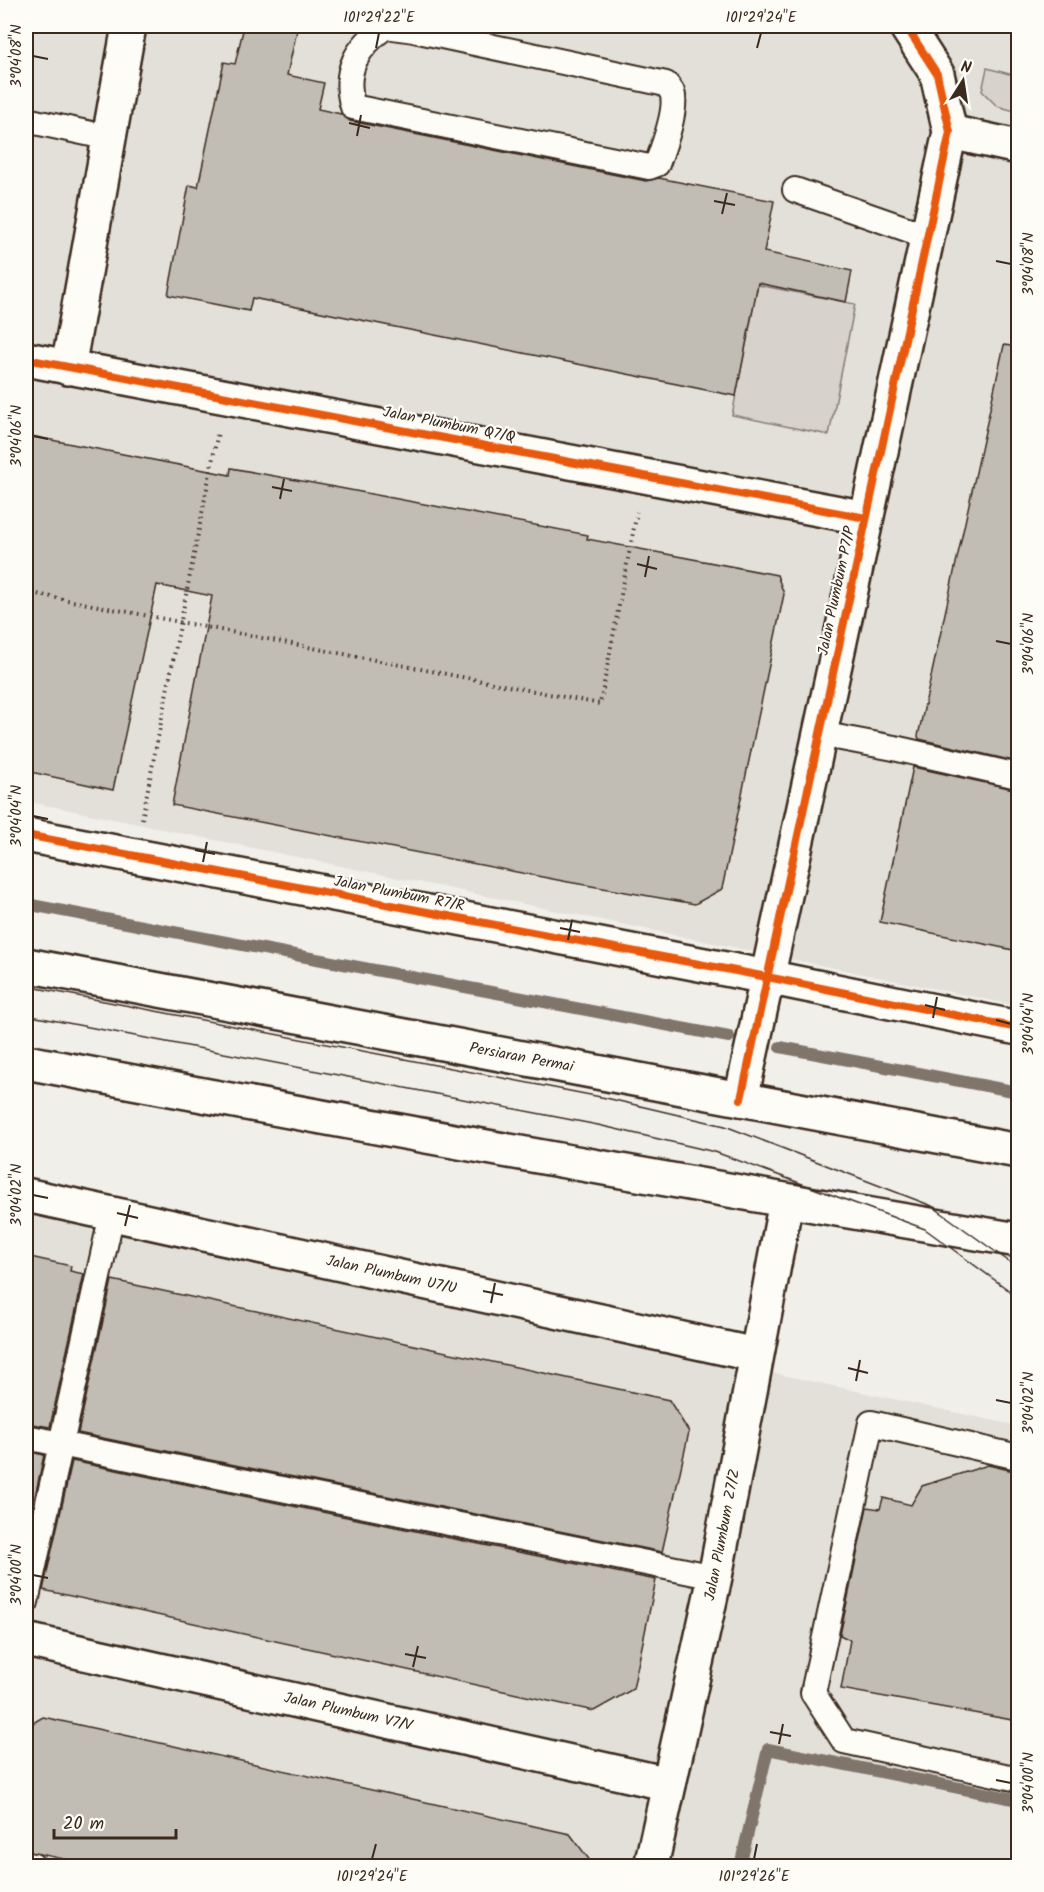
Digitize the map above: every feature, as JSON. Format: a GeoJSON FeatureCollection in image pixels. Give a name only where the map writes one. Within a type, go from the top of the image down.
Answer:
{"type":"FeatureCollection","features":[{"type":"Feature","properties":{"kind":"street"},"geometry":{"type":"LineString","coordinates":[[68,368],[129,26]]}},
{"type":"Feature","properties":{"kind":"street","name":"Jalan Plumbum P7/P"},"geometry":{"type":"LineString","coordinates":[[741,1099],[950,132],[938,74],[906,26]]}},
{"type":"Feature","properties":{"kind":"street"},"geometry":{"type":"LineString","coordinates":[[950,132],[1018,147]]}},
{"type":"Feature","properties":{"kind":"street","name":"Jalan Plumbum Q7/Q"},"geometry":{"type":"LineString","coordinates":[[26,359],[866,518]]}},
{"type":"Feature","properties":{"kind":"street","name":"Jalan Plumbum R7/R"},"geometry":{"type":"LineString","coordinates":[[26,836],[767,977],[1018,1028]]}},
{"type":"Feature","properties":{"kind":"street","name":"Persiaran Permai"},"geometry":{"type":"LineString","coordinates":[[26,965],[1018,1151]]}},
{"type":"Feature","properties":{"kind":"street"},"geometry":{"type":"LineString","coordinates":[[26,1062],[368,1126],[1018,1240]]}},
{"type":"Feature","properties":{"kind":"street","name":"Jalan Plumbum U7/U"},"geometry":{"type":"LineString","coordinates":[[26,1195],[756,1355]]}},
{"type":"Feature","properties":{"kind":"street","name":"Jalan Plumbum Z7/Z"},"geometry":{"type":"LineString","coordinates":[[651,1866],[715,1577],[786,1201]]}},
{"type":"Feature","properties":{"kind":"street","name":"Jalan Plumbum V7/V"},"geometry":{"type":"LineString","coordinates":[[26,1640],[669,1784]]}},
{"type":"Feature","properties":{"kind":"lane"},"geometry":{"type":"LineString","coordinates":[[386,26],[414,28],[666,84],[672,93],[672,111],[657,164],[649,167],[353,107],[348,92],[354,57],[370,37],[386,26]]}},
{"type":"Feature","properties":{"kind":"lane"},"geometry":{"type":"LineString","coordinates":[[26,120],[110,138]]}},
{"type":"Feature","properties":{"kind":"lane"},"geometry":{"type":"LineString","coordinates":[[795,190],[927,236]]}},
{"type":"Feature","properties":{"kind":"lane"},"geometry":{"type":"LineString","coordinates":[[820,734],[1018,776]]}},
{"type":"Feature","properties":{"kind":"lane"},"geometry":{"type":"LineString","coordinates":[[26,1602],[112,1214]]}},
{"type":"Feature","properties":{"kind":"lane"},"geometry":{"type":"LineString","coordinates":[[1018,1457],[871,1423],[813,1693],[844,1741],[1018,1779]]}},
{"type":"Feature","properties":{"kind":"lane"},"geometry":{"type":"LineString","coordinates":[[26,1437],[715,1577]]}},
{"type":"Feature","properties":{"kind":"lane"},"geometry":{"type":"LineString","coordinates":[[26,1865],[33,1866]]}},
{"type":"Feature","properties":{"kind":"path"},"geometry":{"type":"LineString","coordinates":[[135,858],[225,396]]}},
{"type":"Feature","properties":{"kind":"path"},"geometry":{"type":"LineString","coordinates":[[26,592],[600,704],[644,476]]}},
{"type":"Feature","properties":{"kind":"shaded area"},"geometry":{"type":"Polygon","coordinates":[[[26,26],[1018,26],[1018,1006],[26,801],[26,26]]]}},
{"type":"Feature","properties":{"kind":"shaded area"},"geometry":{"type":"Polygon","coordinates":[[[987,68],[1013,75],[1018,87],[1018,112],[997,106],[982,91],[987,68]]]}},
{"type":"Feature","properties":{"kind":"shaded area"},"geometry":{"type":"Polygon","coordinates":[[[758,285],[855,304],[829,435],[732,415],[758,285]]]}},
{"type":"Feature","properties":{"kind":"shaded area"},"geometry":{"type":"Polygon","coordinates":[[[26,1211],[1018,1426],[1018,1866],[26,1866],[26,1211]]]}},
{"type":"Feature","properties":{"kind":"building"},"geometry":{"type":"Polygon","coordinates":[[[244,26],[298,26],[287,75],[324,83],[318,109],[341,114],[350,121],[646,181],[659,178],[774,201],[764,252],[852,271],[846,302],[758,283],[736,396],[252,298],[249,311],[168,295],[189,185],[198,187],[224,62],[235,64],[244,26]]]}},
{"type":"Feature","properties":{"kind":"building"},"geometry":{"type":"Polygon","coordinates":[[[1004,345],[1018,347],[1018,762],[919,739],[918,736],[1004,345]]]}},
{"type":"Feature","properties":{"kind":"building"},"geometry":{"type":"Polygon","coordinates":[[[26,435],[230,475],[231,468],[329,486],[588,535],[587,539],[777,575],[784,594],[722,889],[695,904],[568,882],[172,805],[212,596],[157,585],[113,790],[26,771],[26,435]]]}},
{"type":"Feature","properties":{"kind":"building"},"geometry":{"type":"Polygon","coordinates":[[[913,767],[1018,790],[1018,951],[880,922],[913,767]]]}},
{"type":"Feature","properties":{"kind":"building"},"geometry":{"type":"Polygon","coordinates":[[[26,1256],[71,1266],[70,1271],[84,1274],[50,1427],[26,1423],[26,1256]]]}},
{"type":"Feature","properties":{"kind":"building"},"geometry":{"type":"Polygon","coordinates":[[[112,1280],[669,1400],[689,1432],[662,1552],[78,1433],[112,1280]]]}},
{"type":"Feature","properties":{"kind":"building"},"geometry":{"type":"Polygon","coordinates":[[[26,1451],[44,1455],[26,1538],[26,1451]]]}},
{"type":"Feature","properties":{"kind":"building"},"geometry":{"type":"Polygon","coordinates":[[[72,1461],[656,1580],[633,1689],[594,1711],[43,1590],[72,1461]]]}},
{"type":"Feature","properties":{"kind":"building"},"geometry":{"type":"Polygon","coordinates":[[[988,1465],[1018,1472],[1018,1721],[841,1689],[850,1640],[840,1635],[867,1507],[880,1509],[883,1498],[911,1505],[922,1486],[988,1465]]]}},
{"type":"Feature","properties":{"kind":"building"},"geometry":{"type":"Polygon","coordinates":[[[43,1717],[570,1834],[594,1866],[96,1866],[26,1851],[26,1727],[43,1717]]]}},
{"type":"Feature","properties":{"kind":"waterway"},"geometry":{"type":"LineString","coordinates":[[26,904],[729,1037]]}},
{"type":"Feature","properties":{"kind":"waterway"},"geometry":{"type":"LineString","coordinates":[[780,1047],[1018,1092]]}},
{"type":"Feature","properties":{"kind":"waterway"},"geometry":{"type":"LineString","coordinates":[[740,1866],[768,1749],[1018,1800]]}},
{"type":"Feature","properties":{"kind":"tram line"},"geometry":{"type":"LineString","coordinates":[[26,986],[606,1098],[725,1126],[932,1206],[1018,1268]]}},
{"type":"Feature","properties":{"kind":"tram line"},"geometry":{"type":"LineString","coordinates":[[26,1015],[598,1125],[715,1152],[925,1229],[1018,1297]]}},
{"type":"Feature","properties":{"kind":"cycle path"},"geometry":{"type":"LineString","coordinates":[[741,1099],[950,132],[937,74],[906,26]]}},
{"type":"Feature","properties":{"kind":"cycle path"},"geometry":{"type":"LineString","coordinates":[[26,359],[866,518]]}},
{"type":"Feature","properties":{"kind":"cycle path"},"geometry":{"type":"LineString","coordinates":[[26,835],[767,977],[1018,1028]]}}]}
